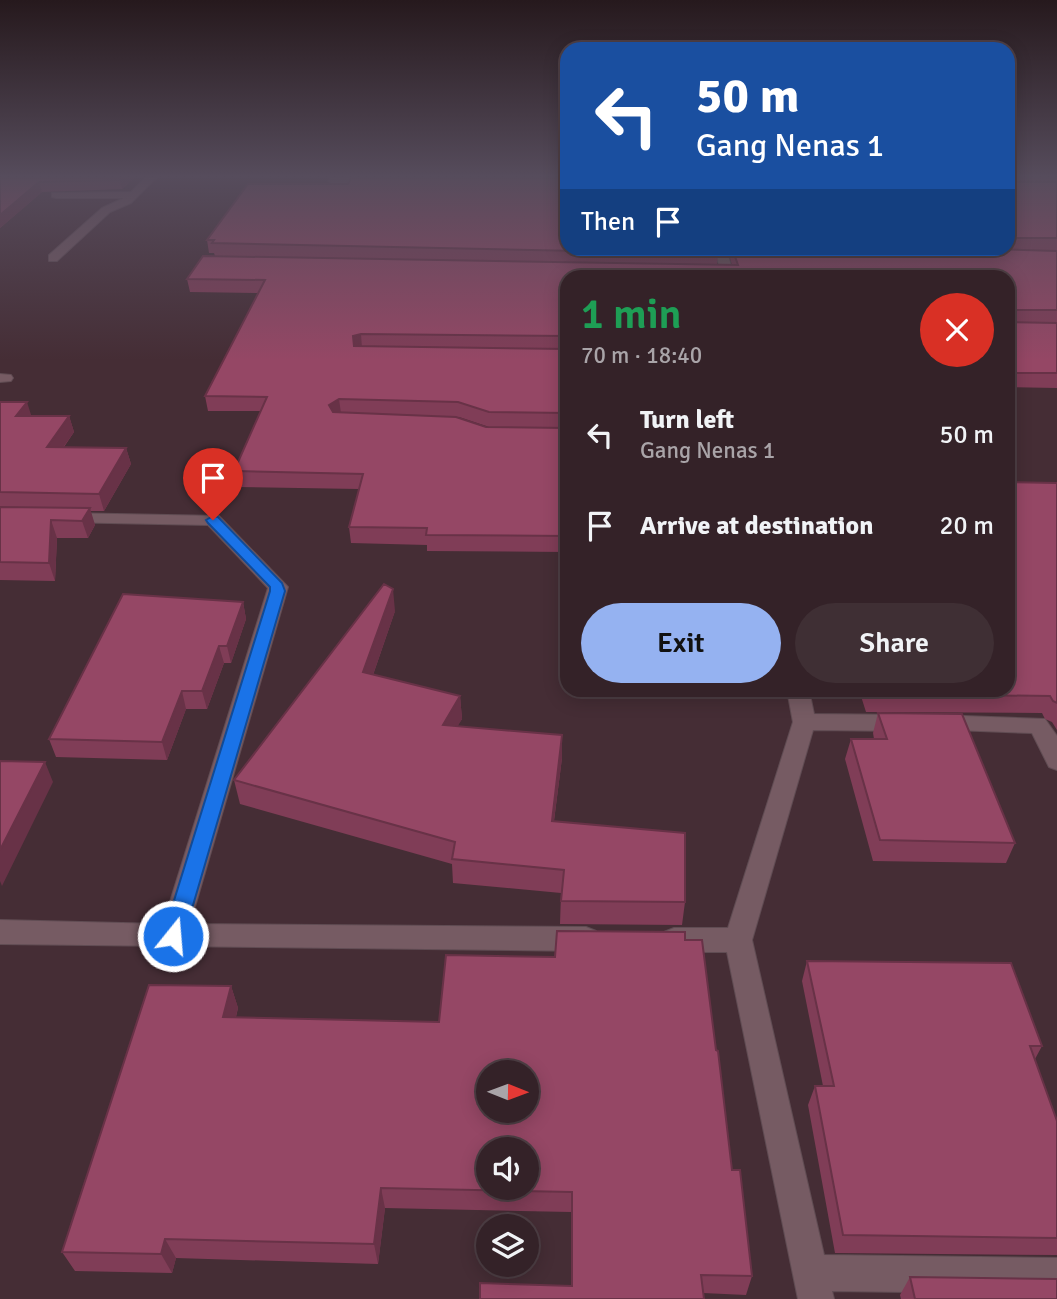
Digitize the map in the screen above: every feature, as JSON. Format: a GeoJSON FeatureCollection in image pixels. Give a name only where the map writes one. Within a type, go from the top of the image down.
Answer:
{"type":"FeatureCollection","features":[{"type":"Feature","properties":{"kind":"street"},"geometry":{"type":"LineString","coordinates":[[53,258],[74,239]]}},
{"type":"Feature","properties":{"kind":"street"},"geometry":{"type":"LineString","coordinates":[[53,517],[213,520],[278,587],[173,936]]}},
{"type":"Feature","properties":{"kind":"street"},"geometry":{"type":"LineString","coordinates":[[799,697],[804,722],[738,940],[813,1286],[1057,1276]]}},
{"type":"Feature","properties":{"kind":"street"},"geometry":{"type":"LineString","coordinates":[[804,722],[1030,724],[1042,729],[1057,761]]}},
{"type":"Feature","properties":{"kind":"street"},"geometry":{"type":"LineString","coordinates":[[0,932],[173,936],[738,940]]}},
{"type":"Feature","properties":{"kind":"building"},"geometry":{"type":"Polygon","coordinates":[[[560,239],[560,251],[212,243],[214,240],[207,240],[560,239]]]}},
{"type":"Feature","properties":{"kind":"building"},"geometry":{"type":"Polygon","coordinates":[[[1015,250],[1057,251],[1057,310],[1015,310],[1015,270],[560,270],[560,336],[353,336],[354,346],[560,349],[560,413],[489,412],[458,402],[339,399],[329,405],[333,412],[456,417],[486,427],[560,428],[560,536],[426,535],[427,528],[349,527],[363,474],[234,471],[267,397],[205,396],[265,280],[187,279],[203,256],[738,265],[735,256],[1015,256],[1015,250]]]}},
{"type":"Feature","properties":{"kind":"building"},"geometry":{"type":"Polygon","coordinates":[[[1015,322],[1057,323],[1057,373],[1015,373],[1015,322]]]}},
{"type":"Feature","properties":{"kind":"building"},"geometry":{"type":"Polygon","coordinates":[[[0,402],[27,402],[16,416],[69,416],[47,447],[126,448],[99,494],[0,492],[0,402]]]}},
{"type":"Feature","properties":{"kind":"building"},"geometry":{"type":"Polygon","coordinates":[[[1015,482],[1057,483],[1057,703],[1050,696],[1015,696],[1015,482]]]}},
{"type":"Feature","properties":{"kind":"building"},"geometry":{"type":"Polygon","coordinates":[[[0,507],[90,508],[82,521],[51,520],[49,563],[0,562],[0,507]]]}},
{"type":"Feature","properties":{"kind":"building"},"geometry":{"type":"Polygon","coordinates":[[[384,584],[393,589],[363,672],[460,696],[443,725],[562,735],[552,821],[685,833],[685,902],[561,901],[564,870],[452,859],[455,842],[234,780],[384,584]]]}},
{"type":"Feature","properties":{"kind":"building"},"geometry":{"type":"Polygon","coordinates":[[[123,594],[243,602],[227,646],[219,646],[202,691],[182,691],[162,742],[49,739],[123,594]]]}},
{"type":"Feature","properties":{"kind":"building"},"geometry":{"type":"Polygon","coordinates":[[[878,713],[962,714],[1015,843],[880,840],[851,739],[887,739],[878,713]]]}},
{"type":"Feature","properties":{"kind":"building"},"geometry":{"type":"Polygon","coordinates":[[[0,761],[45,762],[0,850],[0,761]]]}},
{"type":"Feature","properties":{"kind":"building"},"geometry":{"type":"Polygon","coordinates":[[[557,931],[685,932],[685,940],[702,940],[732,1170],[740,1170],[752,1276],[701,1275],[704,1299],[480,1299],[480,1283],[572,1286],[572,1192],[539,1191],[539,1137],[476,1137],[476,1190],[381,1188],[374,1244],[165,1239],[161,1254],[62,1252],[149,985],[231,986],[223,1017],[439,1022],[446,955],[555,957],[557,931]]]}},
{"type":"Feature","properties":{"kind":"building"},"geometry":{"type":"Polygon","coordinates":[[[807,961],[1011,963],[1042,1046],[1030,1046],[1057,1121],[1057,1238],[843,1235],[815,1086],[834,1086],[807,961]]]}},
{"type":"Feature","properties":{"kind":"building"},"geometry":{"type":"Polygon","coordinates":[[[910,1277],[1057,1279],[1057,1299],[915,1299],[910,1277]]]}},
{"type":"Feature","properties":{"kind":"route"},"geometry":{"type":"LineString","coordinates":[[173,936],[278,591],[277,586],[213,520]]}}]}
